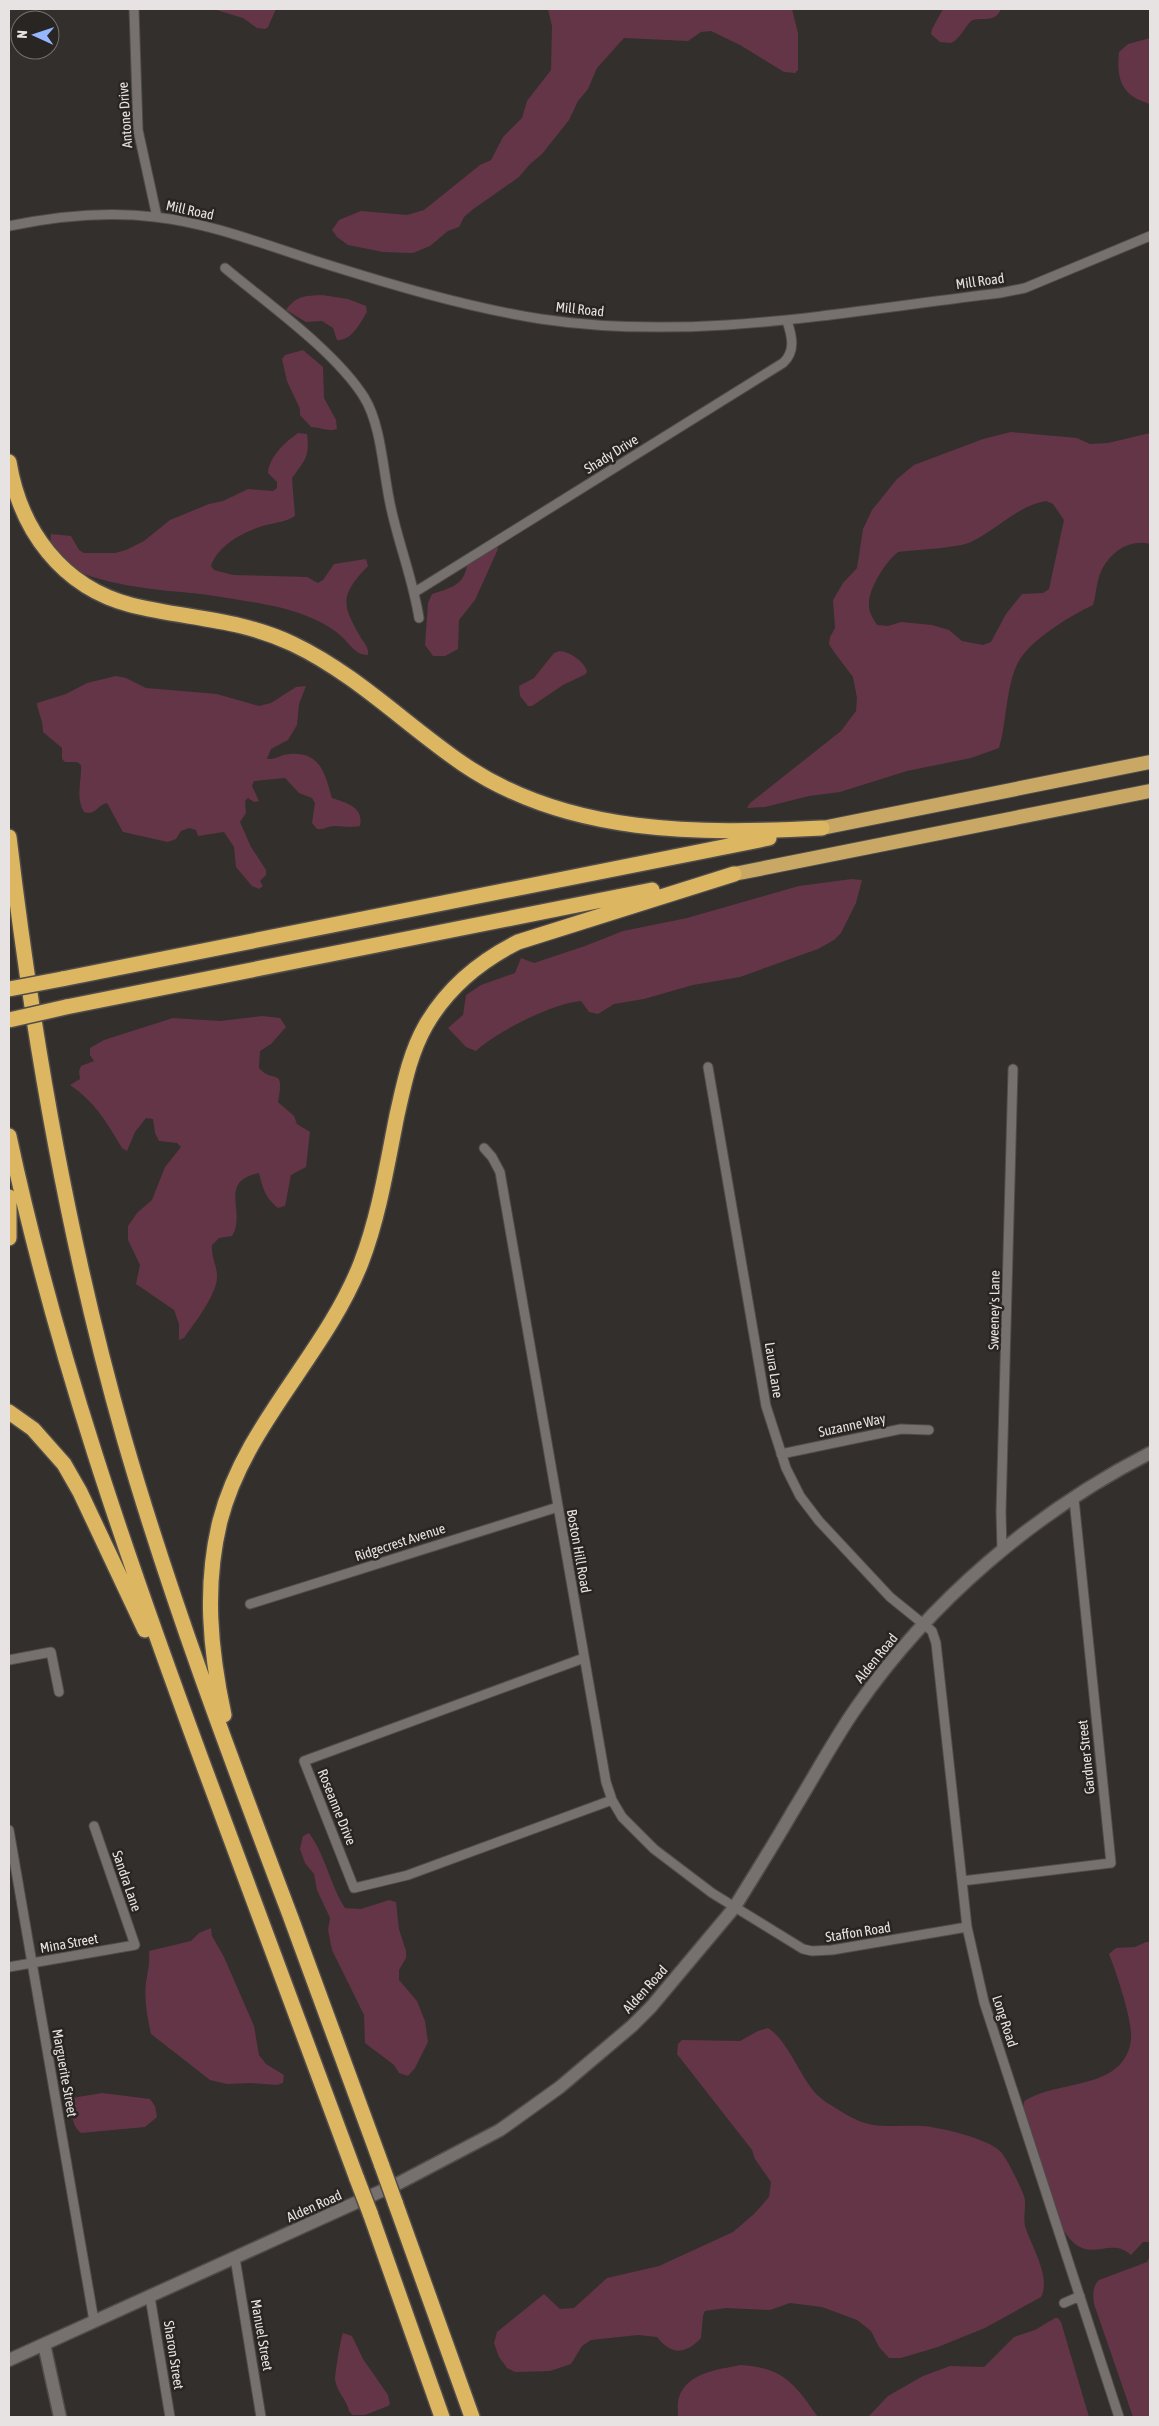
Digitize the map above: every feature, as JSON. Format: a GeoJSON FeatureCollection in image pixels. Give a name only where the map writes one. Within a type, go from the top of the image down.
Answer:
{"type":"FeatureCollection","features":[{"type":"Feature","properties":{"kind":"highway"},"geometry":{"type":"LineString","coordinates":[[9,462],[15,492],[31,529],[58,562],[88,586],[108,597],[131,604],[241,625],[276,636],[305,650],[350,678],[465,766],[502,787],[565,810],[642,827],[720,832],[822,828]]}},
{"type":"Feature","properties":{"kind":"highway"},"geometry":{"type":"LineString","coordinates":[[9,989],[1150,762]]}},
{"type":"Feature","properties":{"kind":"highway"},"geometry":{"type":"LineString","coordinates":[[9,1020],[66,1007],[1150,791]]}},
{"type":"Feature","properties":{"kind":"highway"},"geometry":{"type":"LineString","coordinates":[[9,838],[35,1036],[57,1159],[95,1326],[123,1435],[159,1553],[236,1772],[382,2166],[472,2417]]}},
{"type":"Feature","properties":{"kind":"highway"},"geometry":{"type":"LineString","coordinates":[[236,1772],[218,1688],[211,1636],[212,1567],[221,1520],[244,1460],[334,1314],[360,1266],[377,1210],[406,1074],[425,1026],[442,1000],[464,977],[489,958],[518,942],[734,874]]}},
{"type":"Feature","properties":{"kind":"highway"},"geometry":{"type":"LineString","coordinates":[[9,1136],[43,1279],[85,1426],[119,1532],[370,2213],[442,2417]]}},
{"type":"Feature","properties":{"kind":"highway"},"geometry":{"type":"LineString","coordinates":[[9,1197],[9,1238]]}},
{"type":"Feature","properties":{"kind":"highway"},"geometry":{"type":"LineString","coordinates":[[9,1412],[33,1429],[64,1464],[80,1492],[179,1699]]}},
{"type":"Feature","properties":{"kind":"main road","name":"Alden Road"},"geometry":{"type":"LineString","coordinates":[[9,2357],[44,2344],[150,2297],[417,2175],[486,2138],[525,2112],[596,2057],[644,2014],[734,1908],[855,1709],[924,1623],[1002,1551],[1045,1517],[1122,1467],[1150,1453]]}},
{"type":"Feature","properties":{"kind":"main road"},"geometry":{"type":"LineString","coordinates":[[44,2344],[60,2417]]}},
{"type":"Feature","properties":{"kind":"street","name":"Antone Drive"},"geometry":{"type":"LineString","coordinates":[[134,9],[138,130],[157,217]]}},
{"type":"Feature","properties":{"kind":"street","name":"Mill Road"},"geometry":{"type":"LineString","coordinates":[[10,226],[101,214],[157,217],[208,227],[435,296],[541,319],[650,327],[733,325],[787,321],[1025,288],[1150,236]]}},
{"type":"Feature","properties":{"kind":"street"},"geometry":{"type":"LineString","coordinates":[[225,268],[328,355],[351,380],[366,401],[378,442],[394,521],[415,592],[419,618]]}},
{"type":"Feature","properties":{"kind":"street","name":"Shady Drive"},"geometry":{"type":"LineString","coordinates":[[415,592],[783,363],[790,356],[792,348],[787,321]]}},
{"type":"Feature","properties":{"kind":"street","name":"Laura Lane"},"geometry":{"type":"LineString","coordinates":[[708,1067],[766,1406],[781,1454],[800,1496],[819,1521],[890,1597],[924,1623]]}},
{"type":"Feature","properties":{"kind":"street","name":"Sweeney's Lane"},"geometry":{"type":"LineString","coordinates":[[1002,1551],[1001,1512],[1013,1070]]}},
{"type":"Feature","properties":{"kind":"street","name":"Boston Hill Road"},"geometry":{"type":"LineString","coordinates":[[484,1148],[492,1157],[500,1172],[606,1782],[612,1800],[622,1817],[654,1849],[734,1908]]}},
{"type":"Feature","properties":{"kind":"street","name":"Suzanne Way"},"geometry":{"type":"LineString","coordinates":[[781,1454],[900,1429],[929,1430]]}},
{"type":"Feature","properties":{"kind":"street","name":"Gardner Street"},"geometry":{"type":"LineString","coordinates":[[962,1881],[1111,1864],[1074,1499]]}},
{"type":"Feature","properties":{"kind":"street","name":"Ridgecrest Avenue"},"geometry":{"type":"LineString","coordinates":[[250,1604],[558,1507]]}},
{"type":"Feature","properties":{"kind":"street","name":"Long Road"},"geometry":{"type":"LineString","coordinates":[[924,1623],[932,1630],[936,1643],[967,1927],[984,2002],[1119,2417]]}},
{"type":"Feature","properties":{"kind":"street"},"geometry":{"type":"LineString","coordinates":[[9,1660],[51,1652],[59,1692]]}},
{"type":"Feature","properties":{"kind":"street","name":"Roseanne Drive"},"geometry":{"type":"LineString","coordinates":[[584,1658],[304,1761],[354,1888],[408,1875],[612,1800]]}},
{"type":"Feature","properties":{"kind":"street","name":"Sandra Lane"},"geometry":{"type":"LineString","coordinates":[[94,1826],[135,1945]]}},
{"type":"Feature","properties":{"kind":"street","name":"Marguerite Street"},"geometry":{"type":"LineString","coordinates":[[9,1830],[94,2321]]}},
{"type":"Feature","properties":{"kind":"street","name":"Staffon Road"},"geometry":{"type":"LineString","coordinates":[[734,1908],[794,1946],[812,1951],[832,1950],[967,1927]]}},
{"type":"Feature","properties":{"kind":"street","name":"Mina Street"},"geometry":{"type":"LineString","coordinates":[[9,1967],[135,1945]]}},
{"type":"Feature","properties":{"kind":"street","name":"Manuel Street"},"geometry":{"type":"LineString","coordinates":[[235,2258],[261,2417]]}},
{"type":"Feature","properties":{"kind":"street"},"geometry":{"type":"LineString","coordinates":[[1064,2302],[1080,2296]]}},
{"type":"Feature","properties":{"kind":"street","name":"Sharon Street"},"geometry":{"type":"LineString","coordinates":[[150,2297],[170,2417]]}},
{"type":"Feature","properties":{"kind":"shaded area"},"geometry":{"type":"Polygon","coordinates":[[[213,9],[276,9],[268,27],[265,29],[257,28],[243,18],[213,9]]]}},
{"type":"Feature","properties":{"kind":"shaded area"},"geometry":{"type":"Polygon","coordinates":[[[548,9],[792,9],[798,33],[798,70],[795,73],[784,72],[740,45],[711,31],[701,32],[688,41],[624,38],[597,68],[588,89],[578,101],[569,120],[542,154],[519,177],[464,217],[459,227],[448,231],[430,246],[413,253],[383,252],[348,245],[337,237],[332,230],[339,220],[361,211],[407,215],[424,210],[480,165],[491,160],[503,137],[522,118],[527,101],[551,70],[552,26],[548,9]]]}},
{"type":"Feature","properties":{"kind":"shaded area"},"geometry":{"type":"Polygon","coordinates":[[[943,9],[1001,9],[993,18],[971,21],[958,38],[951,43],[940,42],[931,34],[943,9]]]}},
{"type":"Feature","properties":{"kind":"shaded area"},"geometry":{"type":"Polygon","coordinates":[[[1150,38],[1150,104],[1141,101],[1127,91],[1120,79],[1118,62],[1119,52],[1128,44],[1150,38]]]}},
{"type":"Feature","properties":{"kind":"shaded area"},"geometry":{"type":"Polygon","coordinates":[[[322,295],[348,299],[366,306],[367,312],[347,338],[337,340],[333,328],[322,321],[306,322],[286,310],[294,301],[302,297],[322,295]]]}},
{"type":"Feature","properties":{"kind":"shaded area"},"geometry":{"type":"Polygon","coordinates":[[[303,350],[323,367],[324,398],[336,420],[337,429],[330,430],[311,427],[300,415],[300,409],[287,381],[282,359],[285,355],[303,350]]]}},
{"type":"Feature","properties":{"kind":"shaded area"},"geometry":{"type":"Polygon","coordinates":[[[1011,432],[1077,438],[1090,444],[1108,443],[1150,433],[1150,544],[1142,543],[1126,546],[1112,555],[1102,569],[1093,605],[1044,635],[1020,659],[1015,668],[1009,690],[999,748],[971,758],[907,771],[840,792],[809,796],[765,807],[747,808],[750,803],[841,731],[856,711],[857,698],[853,677],[829,644],[830,637],[835,628],[833,600],[843,583],[857,568],[863,529],[872,510],[897,479],[914,465],[983,439],[1011,432]],[[1046,501],[1026,508],[980,537],[965,544],[898,552],[879,575],[872,590],[869,609],[877,625],[888,626],[901,622],[932,625],[949,630],[962,641],[983,645],[991,642],[1006,614],[1022,594],[1043,593],[1049,589],[1064,520],[1053,504],[1046,501]]]}},
{"type":"Feature","properties":{"kind":"shaded area"},"geometry":{"type":"Polygon","coordinates":[[[298,433],[307,434],[308,448],[306,458],[292,478],[295,516],[241,535],[226,545],[211,566],[214,570],[233,575],[307,577],[318,583],[323,580],[334,564],[366,559],[368,566],[352,585],[348,593],[347,608],[354,626],[368,650],[368,655],[363,655],[356,651],[341,636],[326,625],[297,612],[208,595],[113,582],[88,575],[67,565],[54,552],[51,534],[71,536],[79,550],[84,553],[115,553],[144,541],[170,520],[209,504],[223,501],[248,489],[273,491],[277,488],[277,482],[268,473],[271,461],[283,445],[298,433]]]}},
{"type":"Feature","properties":{"kind":"shaded area"},"geometry":{"type":"Polygon","coordinates":[[[496,544],[498,549],[475,600],[459,620],[458,649],[445,656],[433,656],[425,645],[428,603],[432,594],[457,584],[464,575],[468,560],[496,544]]]}},
{"type":"Feature","properties":{"kind":"shaded area"},"geometry":{"type":"Polygon","coordinates":[[[560,651],[572,655],[580,661],[587,671],[586,674],[563,685],[532,706],[528,706],[520,696],[519,686],[534,678],[554,653],[560,651]]]}},
{"type":"Feature","properties":{"kind":"shaded area"},"geometry":{"type":"Polygon","coordinates":[[[116,676],[126,678],[146,688],[217,694],[259,706],[271,703],[296,687],[306,686],[299,704],[297,725],[288,740],[271,749],[267,759],[287,754],[300,754],[315,761],[324,773],[332,798],[349,804],[357,810],[361,820],[360,826],[334,826],[317,829],[312,823],[315,803],[312,798],[299,793],[285,778],[254,781],[252,786],[259,801],[254,802],[248,798],[245,801],[246,813],[240,822],[251,847],[266,870],[266,875],[260,881],[263,886],[259,889],[252,886],[236,867],[234,847],[224,832],[198,836],[196,830],[189,828],[181,831],[176,839],[168,842],[123,832],[107,803],[91,813],[84,812],[79,795],[81,765],[77,762],[65,762],[62,759],[62,748],[43,732],[37,703],[66,694],[87,683],[116,676]]]}},
{"type":"Feature","properties":{"kind":"shaded area"},"geometry":{"type":"Polygon","coordinates":[[[852,879],[862,880],[856,903],[841,933],[834,940],[818,949],[740,977],[693,985],[644,999],[614,1004],[598,1014],[589,1012],[581,1001],[569,1003],[511,1027],[485,1043],[476,1051],[466,1047],[448,1028],[463,1015],[466,995],[481,985],[515,973],[521,958],[534,963],[623,931],[687,918],[799,886],[852,879]]]}},
{"type":"Feature","properties":{"kind":"shaded area"},"geometry":{"type":"Polygon","coordinates":[[[262,1016],[280,1018],[286,1027],[271,1044],[260,1051],[259,1068],[264,1073],[279,1079],[280,1091],[278,1102],[294,1116],[297,1124],[310,1132],[306,1167],[291,1175],[285,1206],[278,1208],[265,1192],[259,1173],[246,1177],[239,1183],[235,1199],[236,1227],[232,1236],[219,1238],[212,1245],[217,1276],[214,1291],[194,1325],[184,1338],[179,1340],[179,1324],[174,1310],[136,1284],[140,1265],[128,1240],[128,1226],[137,1213],[152,1200],[165,1167],[181,1147],[177,1143],[159,1141],[155,1133],[153,1119],[146,1118],[135,1132],[127,1151],[122,1148],[106,1122],[87,1098],[70,1085],[80,1079],[79,1071],[81,1066],[94,1061],[90,1055],[90,1048],[104,1040],[173,1018],[220,1021],[262,1016]]]}},
{"type":"Feature","properties":{"kind":"shaded area"},"geometry":{"type":"Polygon","coordinates":[[[309,1833],[320,1851],[335,1890],[345,1908],[361,1909],[389,1900],[396,1902],[399,1929],[406,1951],[406,1958],[399,1970],[399,1980],[417,2001],[425,2021],[428,2042],[415,2068],[408,2076],[399,2073],[394,2065],[365,2043],[364,2015],[332,1950],[328,1930],[330,1918],[317,1890],[314,1874],[305,1863],[300,1849],[303,1836],[309,1833]]]}},
{"type":"Feature","properties":{"kind":"shaded area"},"geometry":{"type":"Polygon","coordinates":[[[211,1928],[212,1936],[224,1957],[254,2026],[259,2055],[266,2064],[284,2075],[283,2083],[277,2085],[227,2084],[210,2080],[151,2034],[145,1995],[149,1951],[191,1941],[199,1933],[211,1928]]]}},
{"type":"Feature","properties":{"kind":"shaded area"},"geometry":{"type":"Polygon","coordinates":[[[1150,1942],[1150,2242],[1143,2242],[1131,2255],[1125,2250],[1118,2248],[1093,2250],[1080,2247],[1070,2238],[1060,2224],[1038,2166],[1024,2114],[1024,2102],[1047,2091],[1093,2080],[1107,2074],[1118,2066],[1127,2055],[1131,2031],[1123,1996],[1109,1954],[1116,1948],[1135,1947],[1150,1942]]]}},
{"type":"Feature","properties":{"kind":"shaded area"},"geometry":{"type":"Polygon","coordinates":[[[768,2028],[786,2047],[815,2093],[853,2118],[872,2125],[922,2126],[952,2131],[975,2138],[995,2147],[1001,2152],[1014,2173],[1024,2196],[1025,2225],[1040,2263],[1044,2281],[1041,2297],[985,2328],[938,2347],[901,2358],[889,2358],[879,2347],[871,2331],[857,2320],[822,2307],[790,2303],[770,2310],[726,2308],[705,2311],[701,2338],[684,2350],[673,2350],[662,2343],[657,2337],[638,2335],[591,2340],[582,2346],[571,2364],[550,2371],[515,2372],[507,2368],[499,2357],[494,2343],[497,2332],[544,2294],[560,2309],[574,2308],[607,2278],[659,2266],[733,2232],[754,2214],[769,2197],[771,2182],[755,2159],[752,2150],[677,2054],[678,2044],[682,2040],[740,2041],[768,2028]]]}},
{"type":"Feature","properties":{"kind":"shaded area"},"geometry":{"type":"Polygon","coordinates":[[[102,2093],[150,2099],[155,2106],[157,2117],[145,2127],[81,2133],[73,2122],[72,2098],[102,2093]]]}},
{"type":"Feature","properties":{"kind":"shaded area"},"geometry":{"type":"Polygon","coordinates":[[[1150,2256],[1150,2417],[1133,2417],[1094,2304],[1094,2291],[1095,2285],[1099,2280],[1147,2262],[1150,2256]]]}},
{"type":"Feature","properties":{"kind":"shaded area"},"geometry":{"type":"Polygon","coordinates":[[[1058,2318],[1061,2322],[1089,2417],[868,2417],[888,2396],[923,2376],[950,2366],[984,2367],[1014,2337],[1035,2330],[1058,2318]]]}},
{"type":"Feature","properties":{"kind":"shaded area"},"geometry":{"type":"Polygon","coordinates":[[[343,2333],[352,2336],[363,2359],[388,2395],[390,2404],[388,2406],[365,2415],[352,2415],[349,2411],[337,2388],[335,2379],[343,2333]]]}},
{"type":"Feature","properties":{"kind":"shaded area"},"geometry":{"type":"Polygon","coordinates":[[[740,2365],[767,2369],[786,2379],[802,2395],[818,2417],[678,2417],[679,2397],[689,2382],[696,2377],[713,2371],[740,2365]]]}}]}
